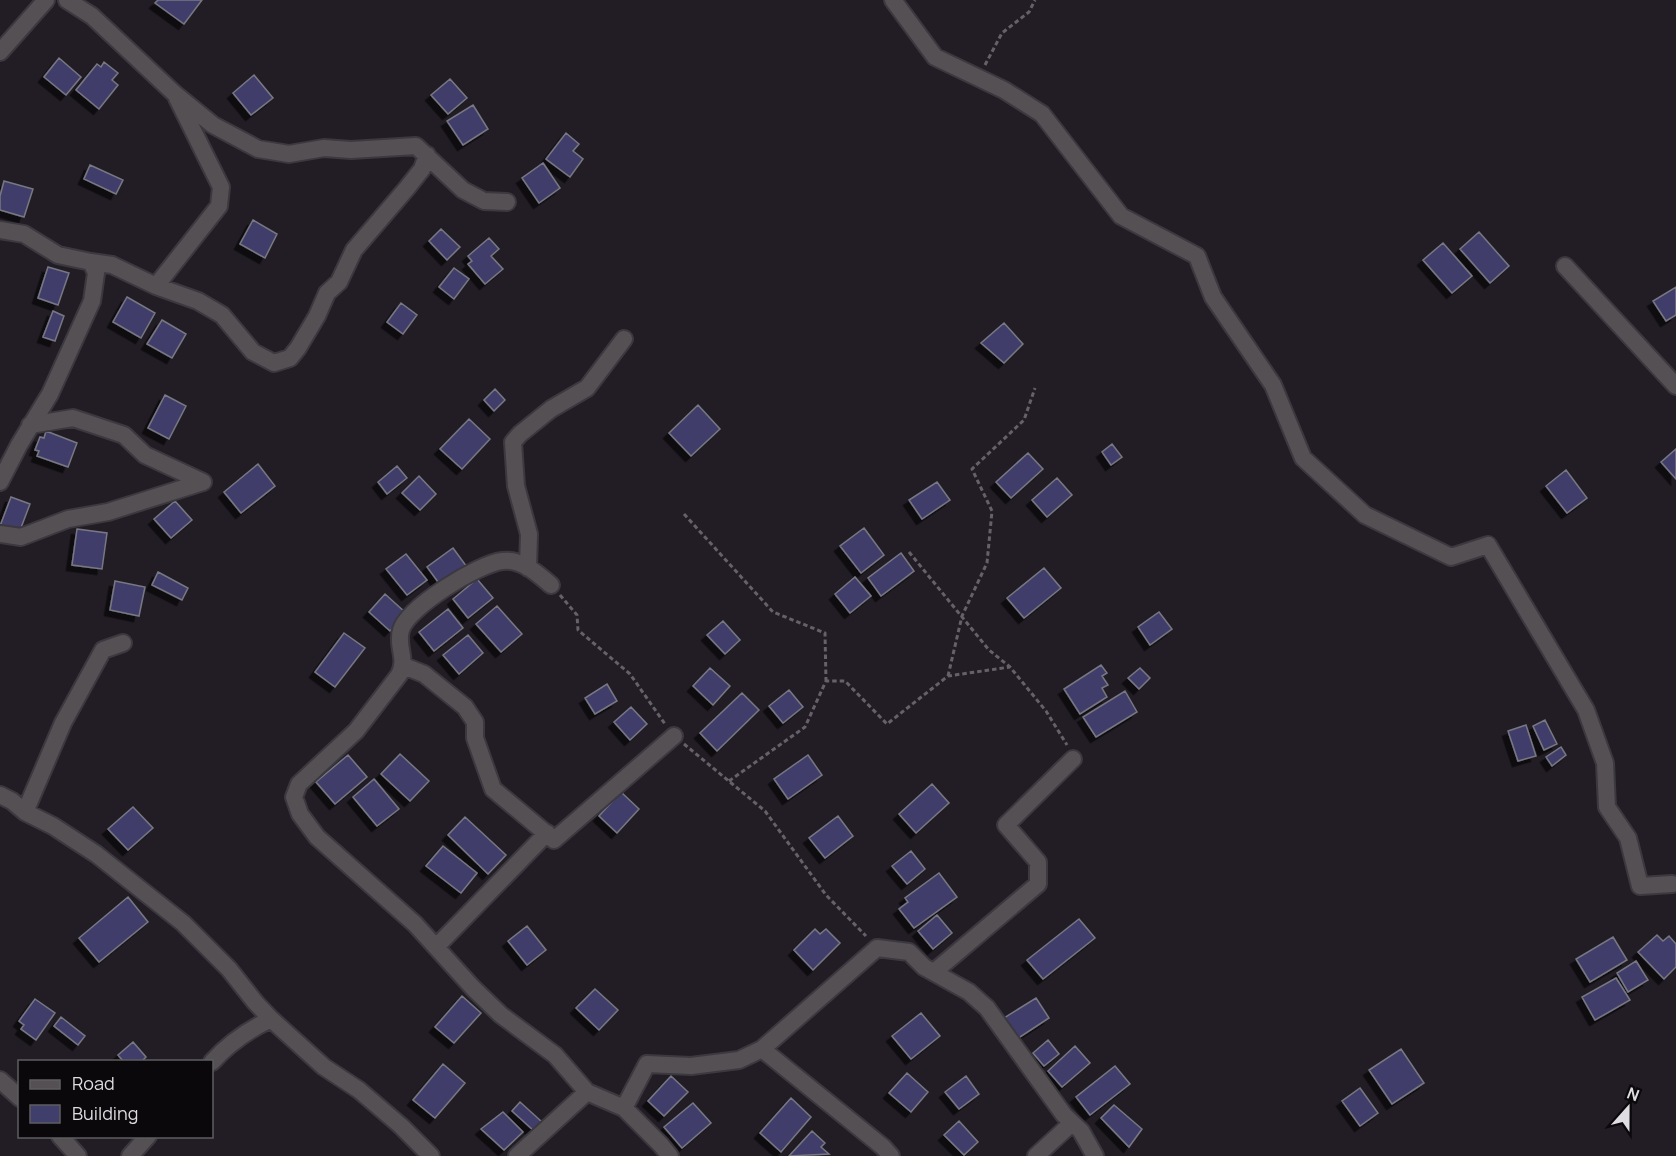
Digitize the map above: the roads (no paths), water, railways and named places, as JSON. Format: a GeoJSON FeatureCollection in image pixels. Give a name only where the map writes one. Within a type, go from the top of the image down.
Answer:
{"type":"FeatureCollection","features":[{"type":"Feature","properties":{"kind":"street"},"geometry":{"type":"LineString","coordinates":[[0,52],[46,0]]}},
{"type":"Feature","properties":{"kind":"street"},"geometry":{"type":"LineString","coordinates":[[67,0],[92,16],[175,94],[213,125],[258,149],[289,154],[324,148],[351,150],[416,146],[463,190],[484,201],[507,202]]}},
{"type":"Feature","properties":{"kind":"street"},"geometry":{"type":"LineString","coordinates":[[893,0],[934,57],[1004,90],[1042,114],[1121,216],[1197,256],[1213,297],[1273,385],[1303,458],[1365,515],[1451,557],[1488,545],[1586,710],[1605,763],[1607,807],[1628,838],[1640,886],[1675,887]]}},
{"type":"Feature","properties":{"kind":"street"},"geometry":{"type":"LineString","coordinates":[[156,286],[219,206],[220,187],[175,94]]}},
{"type":"Feature","properties":{"kind":"street"},"geometry":{"type":"LineString","coordinates":[[0,230],[24,234],[58,255],[112,265],[156,286],[198,301],[222,315],[253,352],[274,363],[290,358],[317,316],[327,293],[339,282],[354,250],[422,169],[427,155]]}},
{"type":"Feature","properties":{"kind":"street"},"geometry":{"type":"LineString","coordinates":[[0,482],[30,425],[50,394],[92,301],[96,273],[91,262]]}},
{"type":"Feature","properties":{"kind":"street"},"geometry":{"type":"LineString","coordinates":[[1565,266],[1676,386]]}},
{"type":"Feature","properties":{"kind":"street"},"geometry":{"type":"LineString","coordinates":[[528,568],[529,534],[516,486],[513,442],[551,410],[587,388],[624,339]]}},
{"type":"Feature","properties":{"kind":"street"},"geometry":{"type":"LineString","coordinates":[[0,534],[21,537],[68,519],[108,512],[203,482],[145,455],[124,435],[73,418],[30,425]]}},
{"type":"Feature","properties":{"kind":"street"},"geometry":{"type":"LineString","coordinates":[[551,585],[518,562],[503,560],[483,566],[431,597],[415,610],[401,630],[400,646],[404,666],[399,675],[356,731],[299,784],[294,797],[300,814],[317,837],[415,924],[473,988],[501,1015],[555,1056],[587,1092],[624,1108],[662,1145],[670,1156]]}},
{"type":"Feature","properties":{"kind":"street"},"geometry":{"type":"LineString","coordinates":[[25,812],[63,723],[103,650],[123,643]]}},
{"type":"Feature","properties":{"kind":"street"},"geometry":{"type":"LineString","coordinates":[[404,666],[424,674],[465,707],[475,722],[475,738],[493,789],[554,840],[674,736]]}},
{"type":"Feature","properties":{"kind":"street"},"geometry":{"type":"LineString","coordinates":[[934,972],[1038,884],[1038,862],[1006,825],[1073,759]]}},
{"type":"Feature","properties":{"kind":"street"},"geometry":{"type":"LineString","coordinates":[[0,795],[96,854],[183,923],[229,969],[271,1019],[324,1066],[359,1090],[401,1126],[431,1156]]}},
{"type":"Feature","properties":{"kind":"street"},"geometry":{"type":"LineString","coordinates":[[436,947],[547,833]]}},
{"type":"Feature","properties":{"kind":"street"},"geometry":{"type":"LineString","coordinates":[[624,1108],[647,1064],[691,1066],[739,1060],[762,1049],[878,948],[909,952],[924,967],[969,993],[987,1008],[1064,1116],[1081,1131],[1095,1156]]}},
{"type":"Feature","properties":{"kind":"street"},"geometry":{"type":"LineString","coordinates":[[213,1061],[236,1038],[271,1019]]}},
{"type":"Feature","properties":{"kind":"street"},"geometry":{"type":"LineString","coordinates":[[762,1049],[883,1147],[891,1156]]}},
{"type":"Feature","properties":{"kind":"street"},"geometry":{"type":"LineString","coordinates":[[0,1080],[18,1096]]}},
{"type":"Feature","properties":{"kind":"street"},"geometry":{"type":"LineString","coordinates":[[517,1156],[587,1092]]}},
{"type":"Feature","properties":{"kind":"street"},"geometry":{"type":"LineString","coordinates":[[1036,1156],[1072,1123]]}},
{"type":"Feature","properties":{"kind":"street"},"geometry":{"type":"LineString","coordinates":[[61,1138],[78,1156]]}},
{"type":"Feature","properties":{"kind":"street"},"geometry":{"type":"LineString","coordinates":[[130,1156],[146,1138]]}}]}
